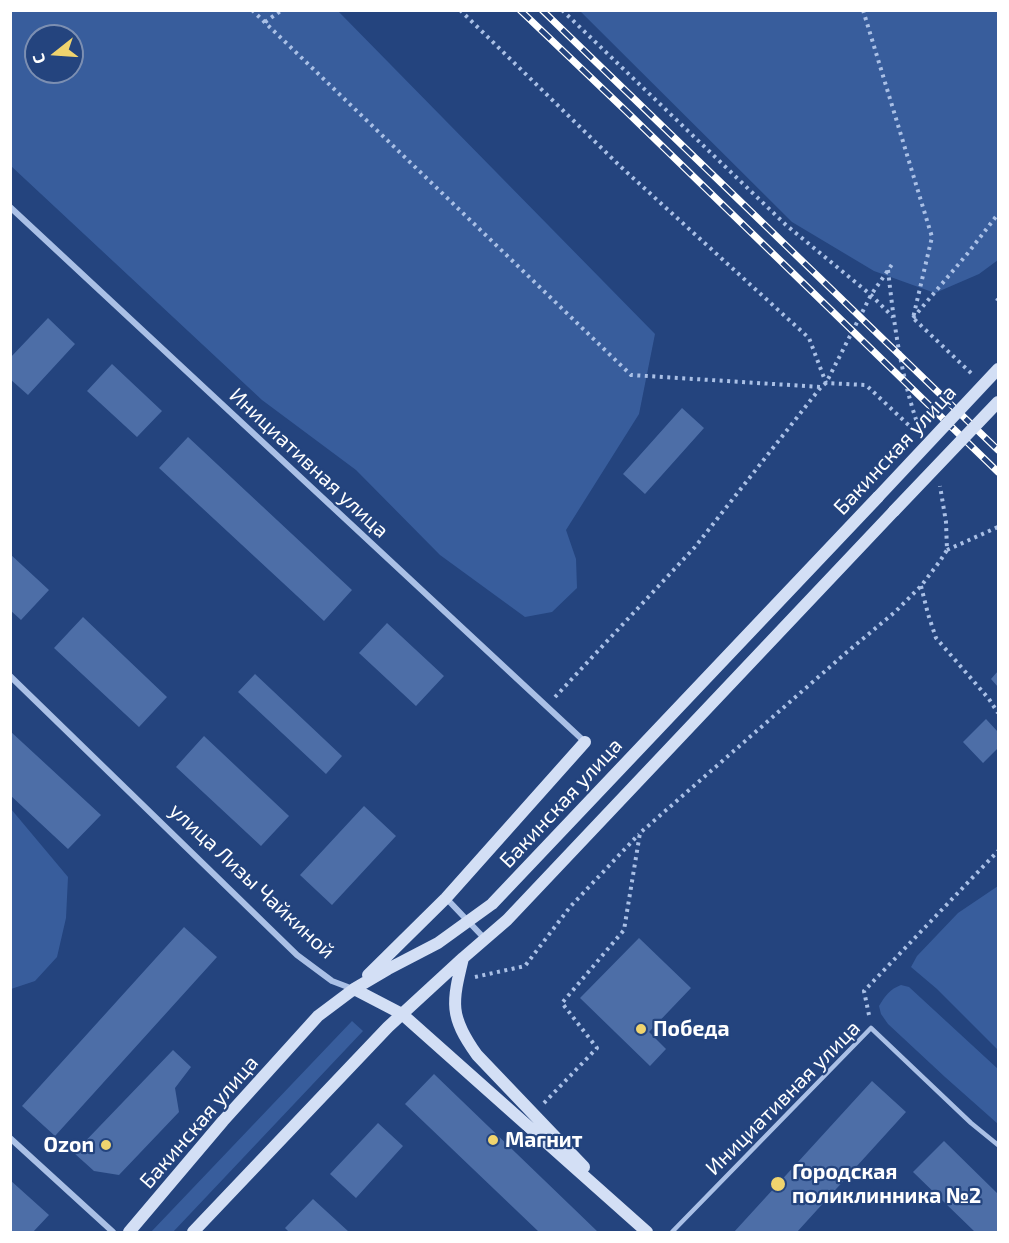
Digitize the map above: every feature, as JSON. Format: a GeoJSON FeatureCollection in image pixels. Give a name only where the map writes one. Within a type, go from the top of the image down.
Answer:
{"type":"FeatureCollection","features":[{"type":"Feature","properties":{"kind":"main road","name":"Бакинская улица"},"geometry":{"type":"LineString","coordinates":[[129,1233],[223,1121],[318,1016],[354,989],[438,943],[492,904],[999,369]]}},
{"type":"Feature","properties":{"kind":"main road","name":"Бакинская улица"},"geometry":{"type":"LineString","coordinates":[[194,1233],[402,1014],[507,920],[999,402]]}},
{"type":"Feature","properties":{"kind":"main road"},"geometry":{"type":"LineString","coordinates":[[354,989],[446,898],[585,742]]}},
{"type":"Feature","properties":{"kind":"main road","name":"улица Лизы Чайкиной"},"geometry":{"type":"LineString","coordinates":[[463,958],[454,1006],[465,1039],[477,1055],[647,1232]]}},
{"type":"Feature","properties":{"kind":"main road","name":"улица Лизы Чайкиной"},"geometry":{"type":"LineString","coordinates":[[354,989],[402,1014],[647,1232]]}},
{"type":"Feature","properties":{"kind":"street","name":"Инициативная улица"},"geometry":{"type":"LineString","coordinates":[[10,207],[585,742]]}},
{"type":"Feature","properties":{"kind":"street","name":"улица Лизы Чайкиной"},"geometry":{"type":"LineString","coordinates":[[10,676],[297,956],[332,981],[354,989]]}},
{"type":"Feature","properties":{"kind":"street"},"geometry":{"type":"LineString","coordinates":[[446,898],[485,939]]}},
{"type":"Feature","properties":{"kind":"street"},"geometry":{"type":"LineString","coordinates":[[10,1138],[113,1233]]}},
{"type":"Feature","properties":{"kind":"lane","name":"Инициативная улица"},"geometry":{"type":"LineString","coordinates":[[672,1233],[871,1028],[971,1123],[999,1145]]}},
{"type":"Feature","properties":{"kind":"path"},"geometry":{"type":"LineString","coordinates":[[252,10],[631,375],[821,387]]}},
{"type":"Feature","properties":{"kind":"path"},"geometry":{"type":"LineString","coordinates":[[265,22],[282,10]]}},
{"type":"Feature","properties":{"kind":"path"},"geometry":{"type":"LineString","coordinates":[[459,10],[621,167],[809,338],[825,383]]}},
{"type":"Feature","properties":{"kind":"path"},"geometry":{"type":"LineString","coordinates":[[562,10],[786,225],[871,295],[893,318]]}},
{"type":"Feature","properties":{"kind":"path"},"geometry":{"type":"LineString","coordinates":[[862,10],[932,237],[913,318]]}},
{"type":"Feature","properties":{"kind":"path"},"geometry":{"type":"LineString","coordinates":[[913,318],[999,214]]}},
{"type":"Feature","properties":{"kind":"path"},"geometry":{"type":"LineString","coordinates":[[546,706],[695,547],[825,383],[871,295],[893,263]]}},
{"type":"Feature","properties":{"kind":"path"},"geometry":{"type":"LineString","coordinates":[[825,383],[866,385],[923,439],[905,380],[893,318],[888,270]]}},
{"type":"Feature","properties":{"kind":"path"},"geometry":{"type":"LineString","coordinates":[[913,318],[973,375]]}},
{"type":"Feature","properties":{"kind":"path"},"geometry":{"type":"LineString","coordinates":[[937,478],[941,488],[946,522],[947,550]]}},
{"type":"Feature","properties":{"kind":"path"},"geometry":{"type":"LineString","coordinates":[[457,981],[525,966],[570,907],[640,833],[895,612],[921,586],[947,550],[999,527]]}},
{"type":"Feature","properties":{"kind":"path"},"geometry":{"type":"LineString","coordinates":[[921,586],[936,638],[999,713]]}},
{"type":"Feature","properties":{"kind":"path"},"geometry":{"type":"LineString","coordinates":[[533,1114],[597,1048],[562,1003],[624,930],[640,833]]}},
{"type":"Feature","properties":{"kind":"path"},"geometry":{"type":"LineString","coordinates":[[871,1028],[864,991],[999,851]]}},
{"type":"Feature","properties":{"kind":"shaded area"},"geometry":{"type":"Polygon","coordinates":[[[10,11],[338,11],[655,334],[639,414],[566,530],[576,559],[577,588],[552,612],[525,617],[440,555],[356,470],[262,400],[11,166],[10,11]]]}},
{"type":"Feature","properties":{"kind":"shaded area"},"geometry":{"type":"Polygon","coordinates":[[[580,11],[998,11],[998,260],[979,274],[935,293],[874,271],[792,222],[580,11]]]}},
{"type":"Feature","properties":{"kind":"shaded area"},"geometry":{"type":"Polygon","coordinates":[[[11,809],[68,877],[66,918],[57,957],[35,981],[11,989],[11,809]]]}},
{"type":"Feature","properties":{"kind":"shaded area"},"geometry":{"type":"Polygon","coordinates":[[[998,886],[998,1050],[937,989],[911,967],[917,956],[958,913],[998,886]]]}},
{"type":"Feature","properties":{"kind":"shaded area"},"geometry":{"type":"Polygon","coordinates":[[[901,985],[909,987],[998,1069],[998,1124],[888,1024],[881,1014],[879,1006],[883,999],[901,985]]]}},
{"type":"Feature","properties":{"kind":"shaded area"},"geometry":{"type":"Polygon","coordinates":[[[352,1021],[363,1031],[173,1232],[151,1232],[352,1021]]]}},
{"type":"Feature","properties":{"kind":"building"},"geometry":{"type":"Polygon","coordinates":[[[48,318],[75,344],[28,395],[10,379],[10,358],[48,318]]]}},
{"type":"Feature","properties":{"kind":"building"},"geometry":{"type":"Polygon","coordinates":[[[112,364],[162,411],[137,437],[87,391],[112,364]]]}},
{"type":"Feature","properties":{"kind":"building"},"geometry":{"type":"Polygon","coordinates":[[[682,408],[704,428],[645,494],[623,474],[682,408]]]}},
{"type":"Feature","properties":{"kind":"building"},"geometry":{"type":"Polygon","coordinates":[[[188,437],[352,590],[324,621],[159,468],[188,437]]]}},
{"type":"Feature","properties":{"kind":"building"},"geometry":{"type":"Polygon","coordinates":[[[10,554],[49,590],[21,620],[10,610],[10,554]]]}},
{"type":"Feature","properties":{"kind":"building"},"geometry":{"type":"Polygon","coordinates":[[[83,617],[167,697],[139,727],[54,648],[83,617]]]}},
{"type":"Feature","properties":{"kind":"building"},"geometry":{"type":"Polygon","coordinates":[[[387,623],[444,676],[416,706],[359,653],[387,623]]]}},
{"type":"Feature","properties":{"kind":"building"},"geometry":{"type":"Polygon","coordinates":[[[998,671],[998,687],[991,679],[998,671]]]}},
{"type":"Feature","properties":{"kind":"building"},"geometry":{"type":"Polygon","coordinates":[[[255,674],[342,756],[326,774],[238,692],[255,674]]]}},
{"type":"Feature","properties":{"kind":"building"},"geometry":{"type":"Polygon","coordinates":[[[986,719],[998,732],[998,748],[983,763],[963,742],[986,719]]]}},
{"type":"Feature","properties":{"kind":"building"},"geometry":{"type":"Polygon","coordinates":[[[10,731],[101,815],[68,849],[10,795],[10,731]]]}},
{"type":"Feature","properties":{"kind":"building"},"geometry":{"type":"Polygon","coordinates":[[[204,736],[289,816],[261,846],[176,767],[204,736]]]}},
{"type":"Feature","properties":{"kind":"building"},"geometry":{"type":"Polygon","coordinates":[[[364,806],[396,836],[332,905],[300,875],[364,806]]]}},
{"type":"Feature","properties":{"kind":"building"},"geometry":{"type":"Polygon","coordinates":[[[184,927],[217,957],[55,1136],[22,1106],[184,927]]]}},
{"type":"Feature","properties":{"kind":"building"},"geometry":{"type":"Polygon","coordinates":[[[639,938],[691,988],[649,1032],[666,1049],[650,1066],[580,998],[639,938]]]}},
{"type":"Feature","properties":{"kind":"building"},"geometry":{"type":"Polygon","coordinates":[[[173,1050],[191,1067],[175,1088],[179,1112],[119,1175],[94,1171],[74,1153],[173,1050]]]}},
{"type":"Feature","properties":{"kind":"building"},"geometry":{"type":"Polygon","coordinates":[[[434,1074],[598,1232],[539,1232],[405,1104],[434,1074]]]}},
{"type":"Feature","properties":{"kind":"building"},"geometry":{"type":"Polygon","coordinates":[[[872,1081],[906,1112],[797,1232],[734,1232],[872,1081]]]}},
{"type":"Feature","properties":{"kind":"building"},"geometry":{"type":"Polygon","coordinates":[[[378,1123],[403,1146],[356,1198],[330,1174],[378,1123]]]}},
{"type":"Feature","properties":{"kind":"building"},"geometry":{"type":"Polygon","coordinates":[[[944,1141],[998,1194],[998,1232],[975,1232],[913,1172],[944,1141]]]}},
{"type":"Feature","properties":{"kind":"building"},"geometry":{"type":"Polygon","coordinates":[[[10,1180],[49,1215],[33,1232],[10,1232],[10,1180]]]}},
{"type":"Feature","properties":{"kind":"building"},"geometry":{"type":"Polygon","coordinates":[[[313,1199],[349,1232],[289,1232],[285,1228],[313,1199]]]}},
{"type":"Feature","properties":{"kind":"railway"},"geometry":{"type":"LineString","coordinates":[[520,10],[998,472]]}},
{"type":"Feature","properties":{"kind":"railway"},"geometry":{"type":"LineString","coordinates":[[542,10],[998,450]]}},
{"type":"Feature","properties":{"kind":"place","name":"Победа"},"geometry":{"type":"Point","coordinates":[641,1029]}},
{"type":"Feature","properties":{"kind":"place","name":"Магнит"},"geometry":{"type":"Point","coordinates":[493,1140]}},
{"type":"Feature","properties":{"kind":"place","name":"Ozon"},"geometry":{"type":"Point","coordinates":[106,1145]}},
{"type":"Feature","properties":{"kind":"place","name":"Городская поликлинника №2"},"geometry":{"type":"Point","coordinates":[778,1184]}}]}
